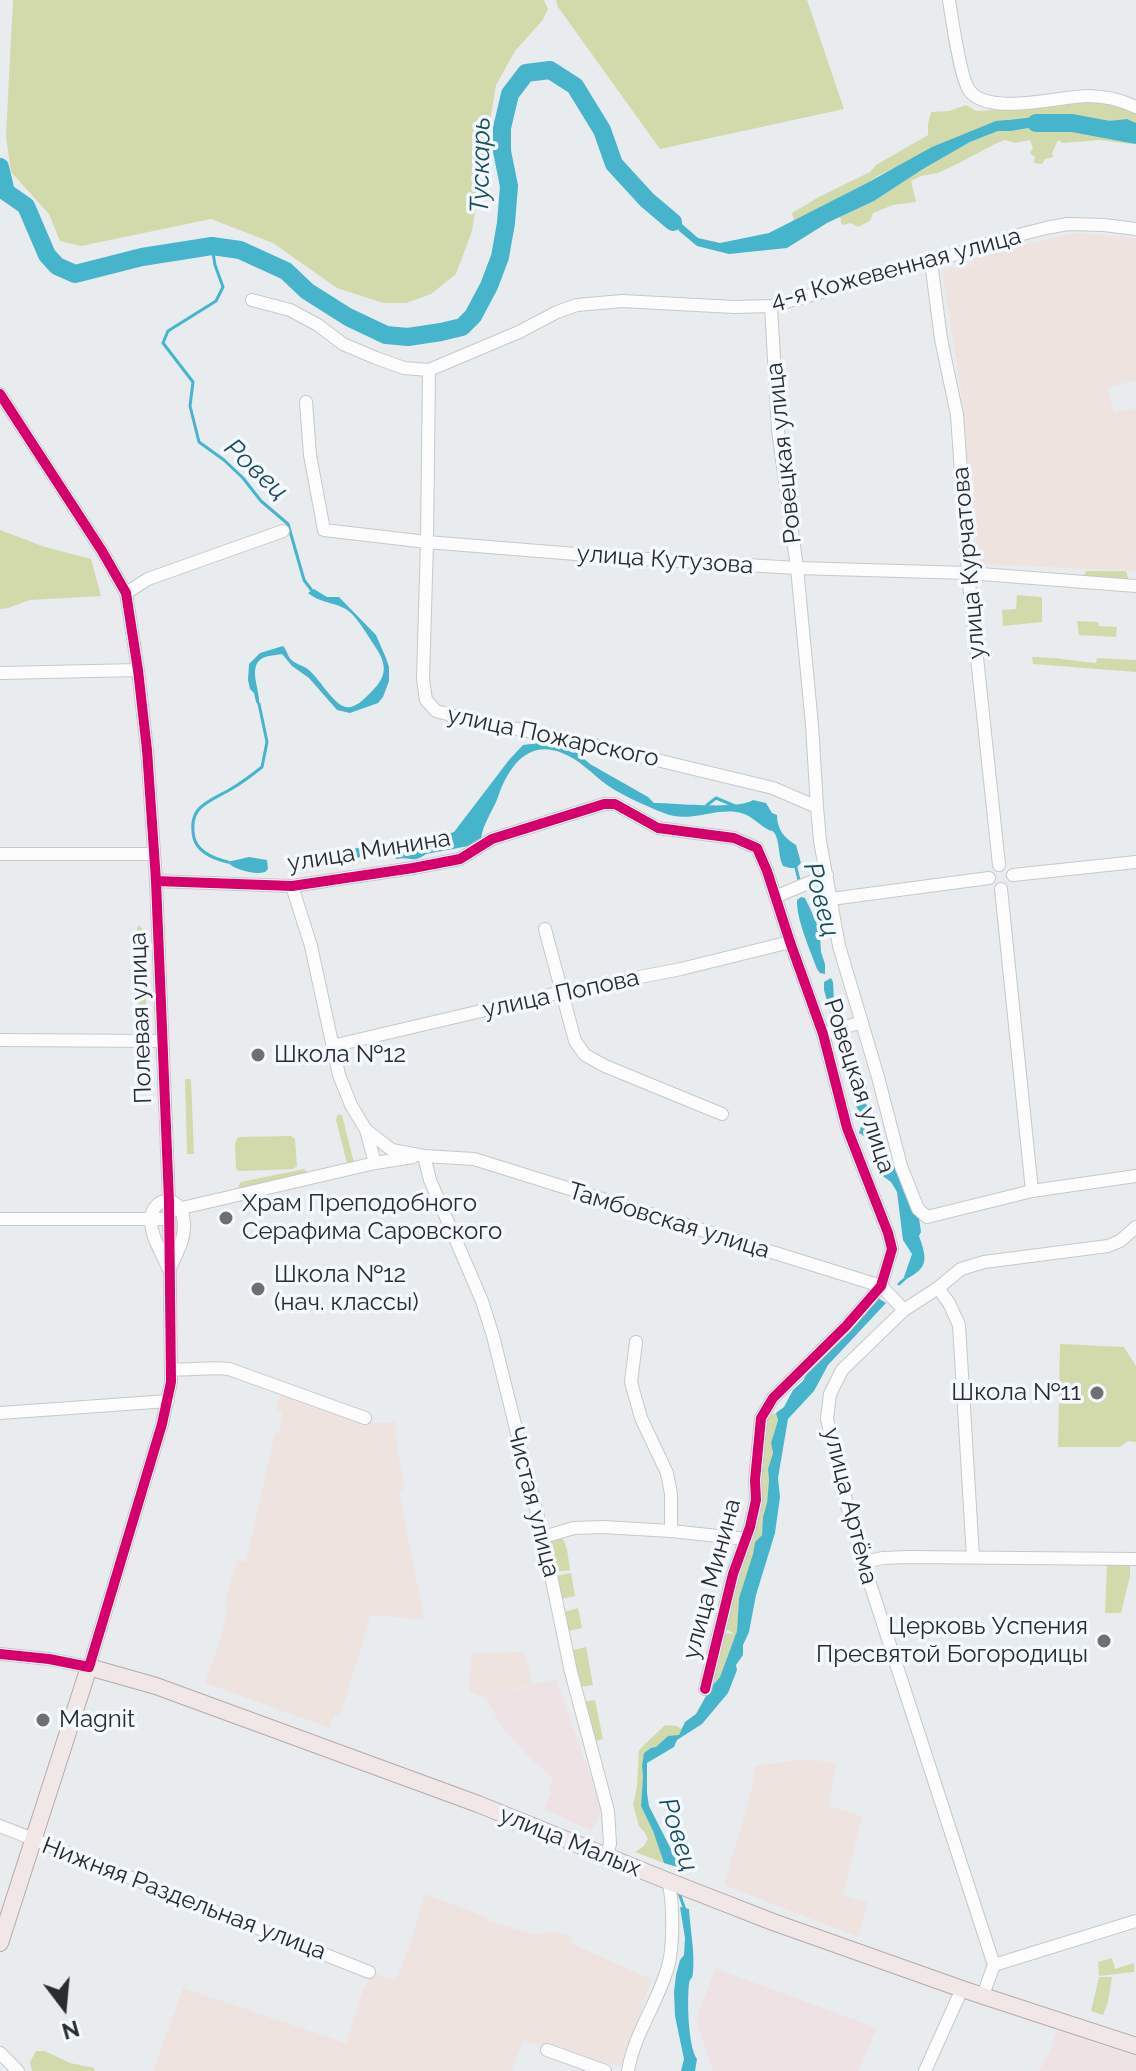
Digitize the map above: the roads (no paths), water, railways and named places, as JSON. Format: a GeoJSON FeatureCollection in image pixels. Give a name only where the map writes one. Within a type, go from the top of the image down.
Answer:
{"type":"FeatureCollection","features":[{"type":"Feature","properties":{"kind":"main road"},"geometry":{"type":"LineString","coordinates":[[0,1943],[89,1667]]}},
{"type":"Feature","properties":{"kind":"main road","name":"улица Малых"},"geometry":{"type":"LineString","coordinates":[[89,1667],[156,1686],[478,1804],[773,1922],[1136,2046]]}},
{"type":"Feature","properties":{"kind":"street"},"geometry":{"type":"LineString","coordinates":[[949,0],[963,71],[969,90],[979,98],[1011,104],[1090,96],[1123,101],[1136,107]]}},
{"type":"Feature","properties":{"kind":"street","name":"4-я Кожевенная улица"},"geometry":{"type":"LineString","coordinates":[[429,370],[577,305],[622,301],[771,306],[999,240],[1068,224],[1136,229]]}},
{"type":"Feature","properties":{"kind":"street","name":"улица Курчатова"},"geometry":{"type":"LineString","coordinates":[[931,262],[941,339],[957,415],[968,573],[999,865]]}},
{"type":"Feature","properties":{"kind":"street"},"geometry":{"type":"LineString","coordinates":[[252,300],[290,310],[318,325],[343,344],[376,358],[404,368],[429,370]]}},
{"type":"Feature","properties":{"kind":"street","name":"Ровецкая улица"},"geometry":{"type":"LineString","coordinates":[[771,306],[778,430],[797,568],[817,807],[827,875],[839,946],[901,1166],[918,1209],[927,1217],[1032,1191]]}},
{"type":"Feature","properties":{"kind":"street","name":"улица Пожарского"},"geometry":{"type":"LineString","coordinates":[[429,370],[423,679],[426,700],[436,711],[561,737],[773,788],[817,807]]}},
{"type":"Feature","properties":{"kind":"street","name":"Полевая улица"},"geometry":{"type":"LineString","coordinates":[[0,394],[126,593],[147,750],[172,1210],[172,1369],[168,1401],[89,1667]]}},
{"type":"Feature","properties":{"kind":"street","name":"улица Кутузова"},"geometry":{"type":"LineString","coordinates":[[306,402],[310,455],[324,530],[427,542],[797,568],[968,573],[1136,586]]}},
{"type":"Feature","properties":{"kind":"street"},"geometry":{"type":"LineString","coordinates":[[126,593],[148,579],[283,531]]}},
{"type":"Feature","properties":{"kind":"street"},"geometry":{"type":"LineString","coordinates":[[0,673],[138,670]]}},
{"type":"Feature","properties":{"kind":"street","name":"улица Минина"},"geometry":{"type":"LineString","coordinates":[[156,881],[292,886],[460,859],[492,839],[604,804],[615,804],[658,828],[734,838],[757,848],[775,897]]}},
{"type":"Feature","properties":{"kind":"street"},"geometry":{"type":"LineString","coordinates":[[0,854],[153,854]]}},
{"type":"Feature","properties":{"kind":"street"},"geometry":{"type":"LineString","coordinates":[[1013,875],[1136,862]]}},
{"type":"Feature","properties":{"kind":"street"},"geometry":{"type":"LineString","coordinates":[[989,878],[999,865],[1013,875]]}},
{"type":"Feature","properties":{"kind":"street"},"geometry":{"type":"LineString","coordinates":[[775,897],[827,875]]}},
{"type":"Feature","properties":{"kind":"street"},"geometry":{"type":"LineString","coordinates":[[1001,889],[1013,875]]}},
{"type":"Feature","properties":{"kind":"street"},"geometry":{"type":"LineString","coordinates":[[989,878],[1001,889]]}},
{"type":"Feature","properties":{"kind":"street"},"geometry":{"type":"LineString","coordinates":[[831,899],[989,878]]}},
{"type":"Feature","properties":{"kind":"street","name":"Тамбовская улица"},"geometry":{"type":"LineString","coordinates":[[292,886],[311,946],[339,1075],[351,1105],[366,1130],[375,1163]]}},
{"type":"Feature","properties":{"kind":"street"},"geometry":{"type":"LineString","coordinates":[[1001,889],[1032,1191],[1136,1176]]}},
{"type":"Feature","properties":{"kind":"street","name":"Ровецкая улица"},"geometry":{"type":"LineString","coordinates":[[775,897],[823,1034],[847,1128],[888,1233],[892,1249],[881,1286]]}},
{"type":"Feature","properties":{"kind":"street"},"geometry":{"type":"LineString","coordinates":[[545,929],[575,1041],[585,1055],[722,1114]]}},
{"type":"Feature","properties":{"kind":"street","name":"улица Попова"},"geometry":{"type":"LineString","coordinates":[[332,1046],[790,942]]}},
{"type":"Feature","properties":{"kind":"street"},"geometry":{"type":"LineString","coordinates":[[823,1034],[862,1022]]}},
{"type":"Feature","properties":{"kind":"street"},"geometry":{"type":"LineString","coordinates":[[0,1040],[162,1041]]}},
{"type":"Feature","properties":{"kind":"street","name":"Тамбовская улица"},"geometry":{"type":"LineString","coordinates":[[366,1130],[392,1150],[424,1156],[474,1159],[881,1286],[904,1310]]}},
{"type":"Feature","properties":{"kind":"street","name":"Тамбовская улица"},"geometry":{"type":"LineString","coordinates":[[0,1219],[151,1220],[172,1210],[375,1163],[424,1156]]}},
{"type":"Feature","properties":{"kind":"street","name":"Чистая улица"},"geometry":{"type":"LineString","coordinates":[[424,1156],[436,1195],[482,1301],[493,1336],[543,1537],[571,1672],[608,1811],[610,1844],[606,1857]]}},
{"type":"Feature","properties":{"kind":"street"},"geometry":{"type":"LineString","coordinates":[[151,1220],[153,1234],[170,1273]]}},
{"type":"Feature","properties":{"kind":"street","name":"улица Артёма"},"geometry":{"type":"LineString","coordinates":[[994,1965],[863,1562],[827,1419],[830,1394],[842,1370],[904,1310],[961,1269],[984,1262],[1108,1246],[1120,1241],[1136,1227]]}},
{"type":"Feature","properties":{"kind":"street","name":"улица Минина"},"geometry":{"type":"LineString","coordinates":[[705,1689],[733,1574],[756,1500],[761,1418],[773,1398],[846,1326],[881,1286]]}},
{"type":"Feature","properties":{"kind":"street"},"geometry":{"type":"LineString","coordinates":[[938,1288],[959,1325],[973,1557]]}},
{"type":"Feature","properties":{"kind":"street"},"geometry":{"type":"LineString","coordinates":[[636,1342],[631,1382],[641,1418],[667,1473],[671,1494],[671,1531]]}},
{"type":"Feature","properties":{"kind":"street"},"geometry":{"type":"LineString","coordinates":[[172,1369],[229,1369],[365,1418]]}},
{"type":"Feature","properties":{"kind":"street"},"geometry":{"type":"LineString","coordinates":[[0,1413],[168,1401]]}},
{"type":"Feature","properties":{"kind":"street"},"geometry":{"type":"LineString","coordinates":[[543,1537],[574,1528],[671,1531],[746,1539]]}},
{"type":"Feature","properties":{"kind":"street"},"geometry":{"type":"LineString","coordinates":[[863,1562],[883,1558],[973,1557],[1136,1559]]}},
{"type":"Feature","properties":{"kind":"street","name":"улица Малых"},"geometry":{"type":"LineString","coordinates":[[0,1654],[89,1667]]}},
{"type":"Feature","properties":{"kind":"street","name":"Нижняя Раздельная улица"},"geometry":{"type":"LineString","coordinates":[[0,1826],[369,1972]]}},
{"type":"Feature","properties":{"kind":"street"},"geometry":{"type":"LineString","coordinates":[[628,2071],[633,2048],[667,1972],[672,1907],[668,1881]]}},
{"type":"Feature","properties":{"kind":"street"},"geometry":{"type":"LineString","coordinates":[[983,1995],[994,1965],[1136,1921]]}},
{"type":"Feature","properties":{"kind":"street"},"geometry":{"type":"LineString","coordinates":[[925,2071],[962,1989]]}},
{"type":"Feature","properties":{"kind":"street"},"geometry":{"type":"LineString","coordinates":[[547,2050],[605,2071]]}},
{"type":"Feature","properties":{"kind":"street"},"geometry":{"type":"LineString","coordinates":[[0,2053],[18,2071]]}},
{"type":"Feature","properties":{"kind":"water"},"geometry":{"type":"Polygon","coordinates":[[[1067,114],[1098,122],[1127,119],[1136,123],[1136,139],[1072,123],[998,131],[970,142],[874,201],[827,223],[787,248],[729,254],[697,246],[671,220],[661,221],[649,210],[658,203],[698,238],[720,243],[769,233],[932,147],[996,121],[1067,114]]]}},
{"type":"Feature","properties":{"kind":"water"},"geometry":{"type":"Polygon","coordinates":[[[314,589],[327,597],[339,597],[376,635],[389,667],[389,681],[378,703],[350,713],[337,710],[309,678],[282,654],[261,659],[257,664],[255,677],[259,706],[256,702],[248,680],[249,664],[260,653],[283,646],[291,659],[309,670],[343,706],[358,704],[381,679],[382,660],[358,622],[347,610],[308,593],[314,589]]]}},
{"type":"Feature","properties":{"kind":"water"},"geometry":{"type":"Polygon","coordinates":[[[555,743],[575,751],[590,764],[654,803],[735,805],[753,800],[766,803],[777,815],[782,833],[796,845],[801,863],[796,868],[783,866],[774,832],[745,814],[724,812],[682,817],[667,814],[619,792],[574,759],[550,750],[530,753],[514,765],[503,784],[481,840],[474,845],[415,859],[397,859],[386,853],[454,832],[523,745],[555,743]]]}},
{"type":"Feature","properties":{"kind":"water"},"geometry":{"type":"Polygon","coordinates":[[[370,849],[356,859],[337,864],[299,867],[296,862],[296,856],[301,853],[370,849]]]}},
{"type":"Feature","properties":{"kind":"water"},"geometry":{"type":"Polygon","coordinates":[[[249,857],[267,860],[268,869],[261,873],[250,872],[227,862],[249,857]]]}},
{"type":"Feature","properties":{"kind":"water"},"geometry":{"type":"Polygon","coordinates":[[[805,898],[816,921],[825,974],[817,969],[801,925],[797,900],[805,898]]]}},
{"type":"Feature","properties":{"kind":"water"},"geometry":{"type":"Polygon","coordinates":[[[831,978],[839,1021],[832,1018],[824,990],[824,982],[831,978]]]}},
{"type":"Feature","properties":{"kind":"water"},"geometry":{"type":"Polygon","coordinates":[[[856,1080],[863,1081],[867,1086],[865,1101],[870,1113],[861,1115],[857,1108],[852,1086],[856,1080]]]}},
{"type":"Feature","properties":{"kind":"water"},"geometry":{"type":"Polygon","coordinates":[[[869,1125],[876,1134],[881,1151],[895,1167],[919,1218],[924,1260],[920,1270],[908,1278],[904,1277],[912,1254],[903,1240],[897,1192],[891,1182],[880,1174],[869,1139],[859,1133],[861,1127],[869,1125]]]}},
{"type":"Feature","properties":{"kind":"water"},"geometry":{"type":"Polygon","coordinates":[[[878,1298],[886,1303],[828,1365],[814,1391],[788,1419],[778,1478],[780,1497],[775,1533],[756,1595],[743,1655],[736,1665],[728,1693],[702,1724],[677,1740],[674,1747],[647,1763],[649,1806],[676,1859],[677,1867],[664,1863],[641,1806],[644,1753],[668,1736],[679,1735],[685,1722],[696,1714],[720,1677],[737,1631],[739,1598],[755,1542],[762,1535],[768,1469],[773,1453],[771,1443],[778,1420],[776,1413],[784,1407],[809,1369],[878,1298]]]}},
{"type":"Feature","properties":{"kind":"water"},"geometry":{"type":"Polygon","coordinates":[[[680,1907],[689,1909],[693,1948],[688,2012],[697,2059],[695,2071],[681,2071],[684,2059],[675,2016],[676,1975],[684,1955],[685,1938],[680,1907]]]}},
{"type":"Feature","properties":{"kind":"waterway","name":"Тускарь"},"geometry":{"type":"LineString","coordinates":[[0,167],[6,192],[26,206],[47,255],[57,266],[75,274],[142,257],[212,246],[240,250],[286,271],[307,291],[348,317],[386,335],[408,337],[441,332],[462,327],[473,316],[500,257],[509,186],[502,151],[502,128],[510,94],[526,73],[550,70],[575,86],[602,130],[614,164],[647,200],[673,222]]}},
{"type":"Feature","properties":{"kind":"waterway","name":"Тускарь"},"geometry":{"type":"LineString","coordinates":[[1036,123],[1072,123],[1136,135]]}},
{"type":"Feature","properties":{"kind":"waterway","name":"Ровец"},"geometry":{"type":"LineString","coordinates":[[212,246],[223,287],[216,301],[168,331],[163,343],[193,382],[190,406],[199,442],[224,460],[261,501],[288,524],[304,580],[313,592]]}},
{"type":"Feature","properties":{"kind":"waterway","name":"Ровец"},"geometry":{"type":"LineString","coordinates":[[228,862],[199,848],[194,838],[194,819],[202,806],[262,767],[267,742],[259,704]]}},
{"type":"Feature","properties":{"kind":"waterway","name":"Ровец"},"geometry":{"type":"LineString","coordinates":[[707,805],[716,798],[735,806]]}},
{"type":"Feature","properties":{"kind":"waterway","name":"Ровец"},"geometry":{"type":"LineString","coordinates":[[795,864],[800,884]]}},
{"type":"Feature","properties":{"kind":"waterway","name":"Ровец"},"geometry":{"type":"LineString","coordinates":[[899,1284],[908,1276]]}},
{"type":"Feature","properties":{"kind":"waterway","name":"Ровец"},"geometry":{"type":"LineString","coordinates":[[678,1890],[685,1910]]}},
{"type":"Feature","properties":{"kind":"place","name":"Школа №12"},"geometry":{"type":"Point","coordinates":[258,1055]}},
{"type":"Feature","properties":{"kind":"place","name":"Храм Преподобного Серафима Саровского"},"geometry":{"type":"Point","coordinates":[226,1218]}},
{"type":"Feature","properties":{"kind":"place","name":"Школа №12 (нач. классы)"},"geometry":{"type":"Point","coordinates":[258,1289]}},
{"type":"Feature","properties":{"kind":"place","name":"Школа №11"},"geometry":{"type":"Point","coordinates":[1097,1393]}},
{"type":"Feature","properties":{"kind":"place","name":"Церковь Успения Пресвятой Богородицы"},"geometry":{"type":"Point","coordinates":[1104,1641]}},
{"type":"Feature","properties":{"kind":"place","name":"Magnit"},"geometry":{"type":"Point","coordinates":[43,1720]}}]}
